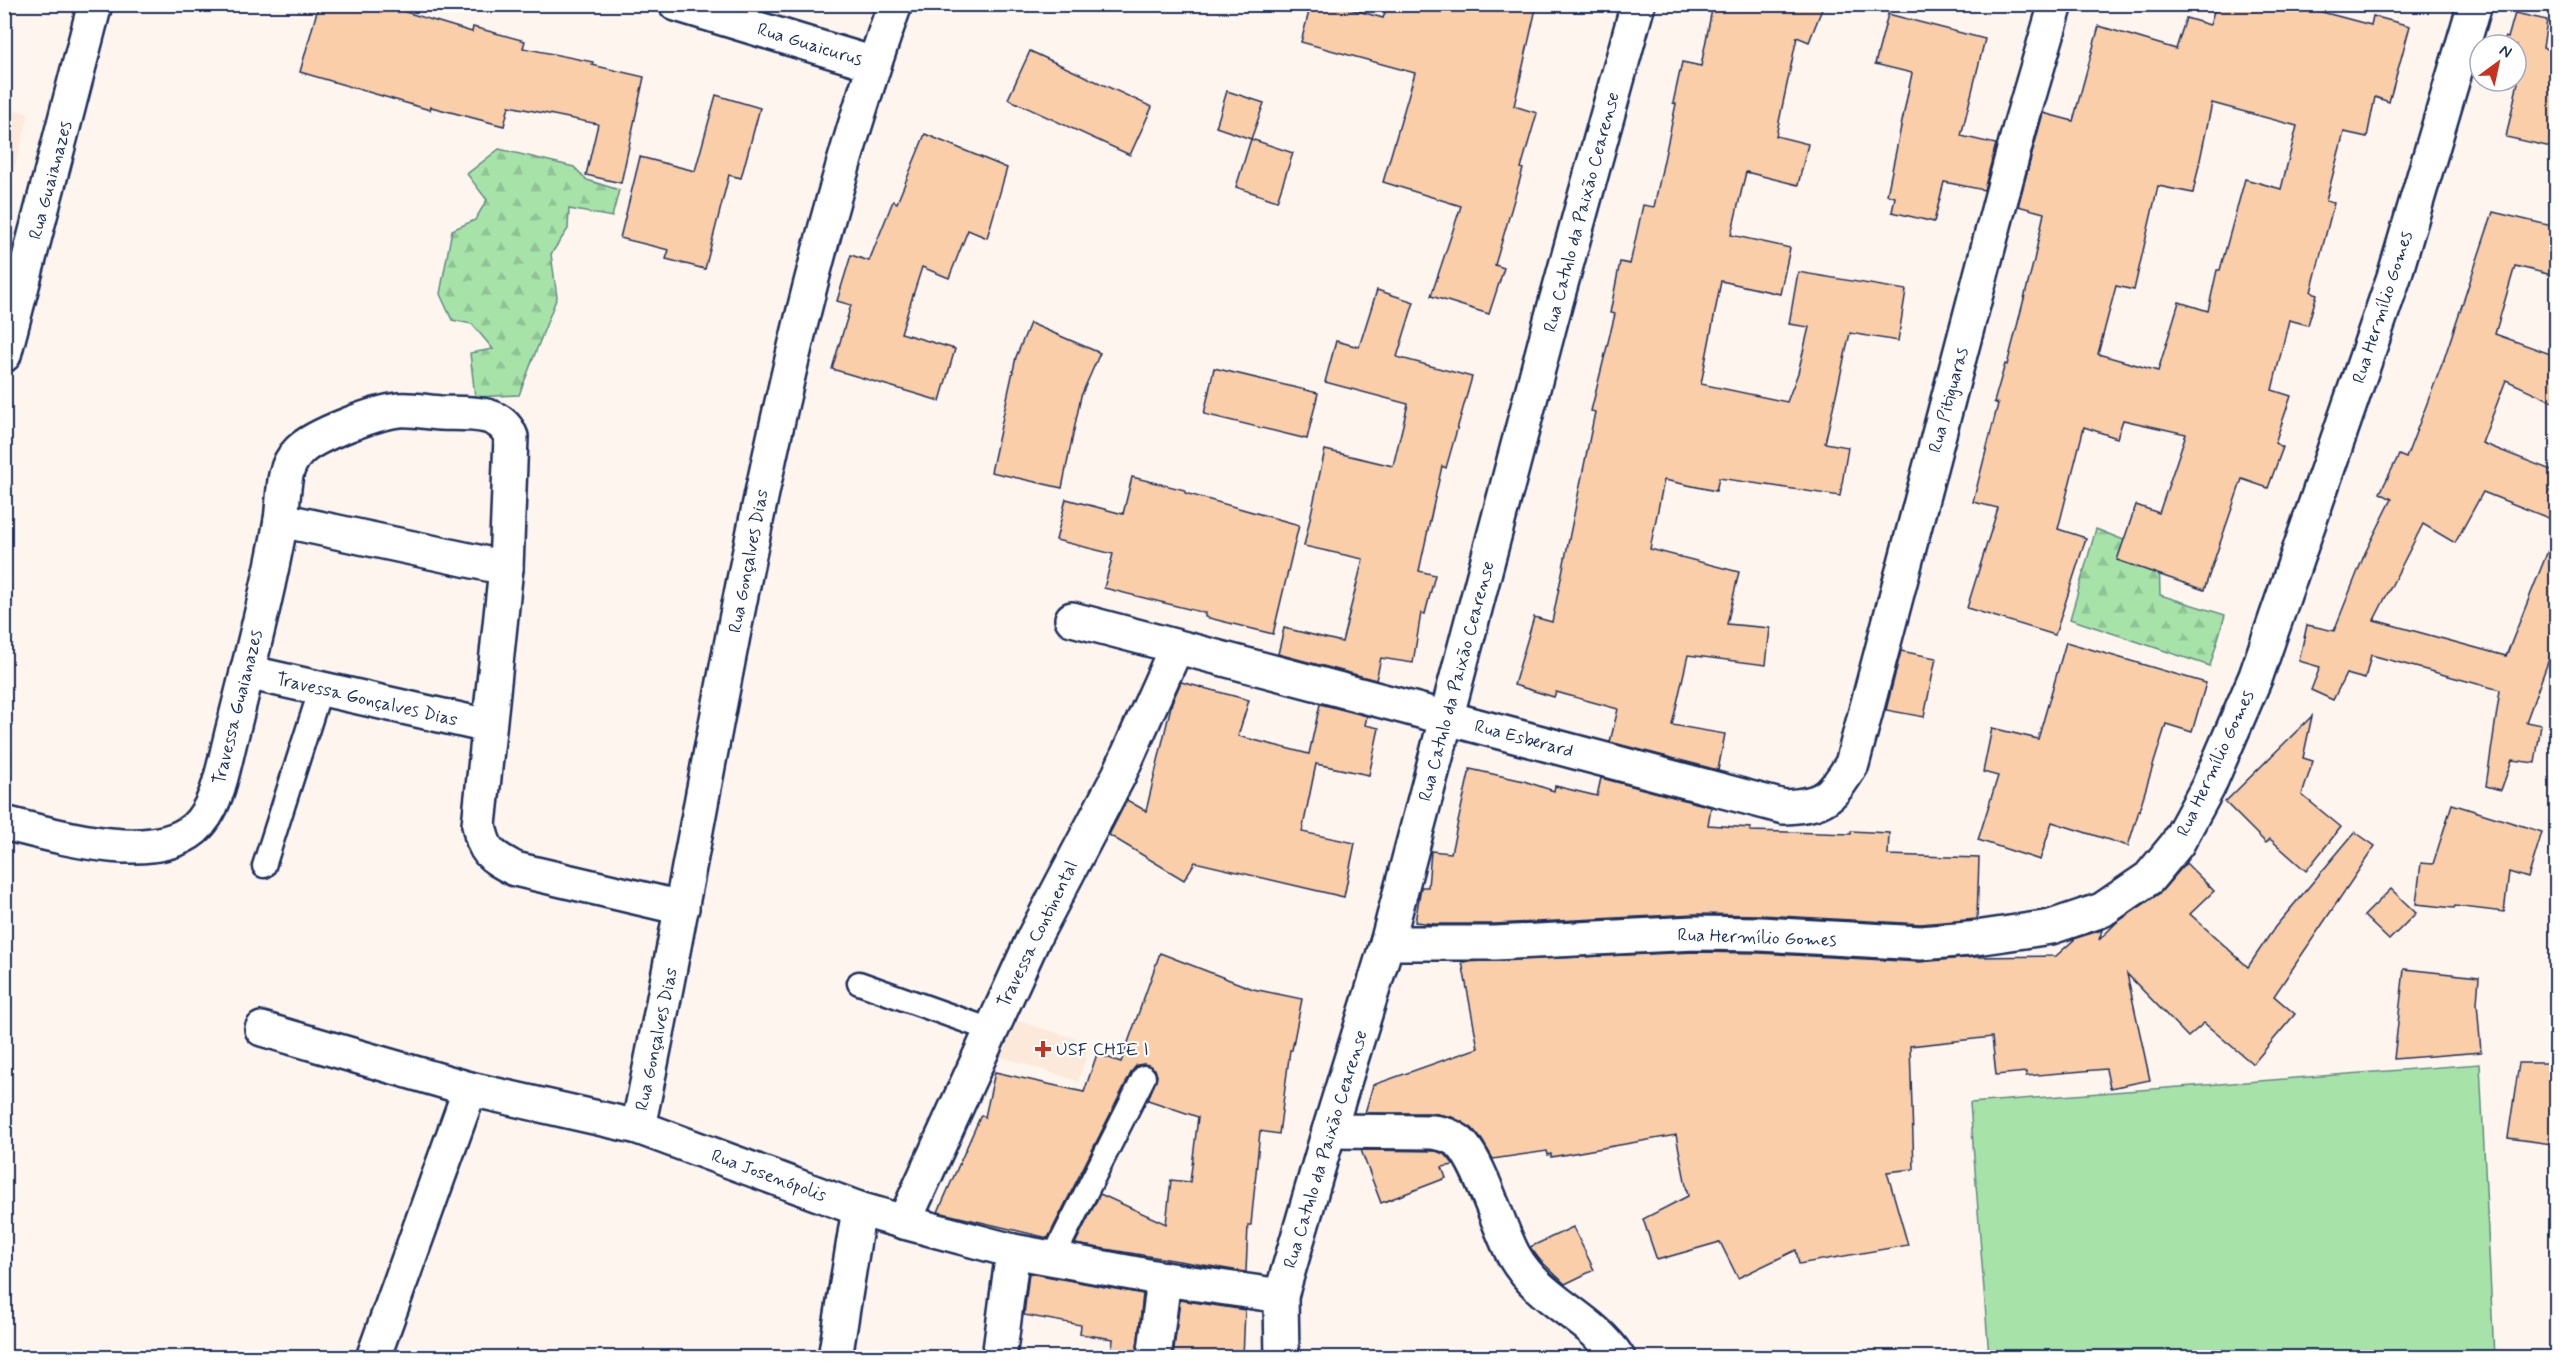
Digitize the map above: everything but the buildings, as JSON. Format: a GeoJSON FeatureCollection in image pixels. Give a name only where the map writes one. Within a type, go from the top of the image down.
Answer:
{"type":"FeatureCollection","features":[{"type":"Feature","properties":{"kind":"street","name":"Rua Guaianazes"},"geometry":{"type":"LineString","coordinates":[[4,355],[95,4]]}},
{"type":"Feature","properties":{"kind":"street","name":"Rua Guaicurus"},"geometry":{"type":"LineString","coordinates":[[676,4],[874,64]]}},
{"type":"Feature","properties":{"kind":"street","name":"Rua Gonçalves Dias"},"geometry":{"type":"LineString","coordinates":[[638,1128],[669,982],[760,499],[819,252],[874,64],[895,4]]}},
{"type":"Feature","properties":{"kind":"street","name":"Rua Catulo da Paixão Cearense"},"geometry":{"type":"LineString","coordinates":[[1282,1358],[1281,1296],[1387,943],[1554,309],[1638,4]]}},
{"type":"Feature","properties":{"kind":"street","name":"Rua Pitiguaras"},"geometry":{"type":"LineString","coordinates":[[1835,792],[1852,764],[2021,123],[2056,4]]}},
{"type":"Feature","properties":{"kind":"street","name":"Rua Hermílio Gomes"},"geometry":{"type":"LineString","coordinates":[[1387,943],[1495,943],[1695,933],[1760,934],[1921,944],[2051,927],[2102,910],[2149,878],[2177,844],[2208,787],[2256,676],[2395,274],[2475,4]]}},
{"type":"Feature","properties":{"kind":"street","name":"Travessa Guaianazes"},"geometry":{"type":"LineString","coordinates":[[4,823],[89,844],[148,846],[182,836],[195,828],[211,803],[221,778],[281,520],[287,473],[299,450],[315,439],[373,416],[399,410],[491,416],[507,426],[511,437],[506,568]]}},
{"type":"Feature","properties":{"kind":"street"},"geometry":{"type":"LineString","coordinates":[[281,520],[506,568],[479,825],[482,843],[492,856],[515,869],[682,908]]}},
{"type":"Feature","properties":{"kind":"street","name":"Rua Esberard"},"geometry":{"type":"LineString","coordinates":[[1072,619],[1784,807],[1811,805],[1835,792]]}},
{"type":"Feature","properties":{"kind":"street","name":"Travessa Continental"},"geometry":{"type":"LineString","coordinates":[[904,1222],[1039,927],[1148,714],[1176,648]]}},
{"type":"Feature","properties":{"kind":"street","name":"Travessa Gonçalves Dias"},"geometry":{"type":"LineString","coordinates":[[247,672],[488,726]]}},
{"type":"Feature","properties":{"kind":"street","name":"Rua Josenópolis"},"geometry":{"type":"LineString","coordinates":[[262,1029],[470,1089],[638,1128],[859,1209],[1013,1251],[1164,1279],[1281,1296]]}},
{"type":"Feature","properties":{"kind":"street"},"geometry":{"type":"LineString","coordinates":[[373,1358],[470,1089]]}},
{"type":"Feature","properties":{"kind":"street"},"geometry":{"type":"LineString","coordinates":[[1329,1131],[1432,1132],[1447,1134],[1459,1141],[1465,1147],[1482,1180],[1512,1253],[1524,1273],[1539,1289],[1607,1342],[1618,1358]]}},
{"type":"Feature","properties":{"kind":"street"},"geometry":{"type":"LineString","coordinates":[[835,1358],[859,1209]]}},
{"type":"Feature","properties":{"kind":"street"},"geometry":{"type":"LineString","coordinates":[[999,1358],[1013,1251]]}},
{"type":"Feature","properties":{"kind":"street"},"geometry":{"type":"LineString","coordinates":[[1154,1358],[1164,1279]]}},
{"type":"Feature","properties":{"kind":"lane"},"geometry":{"type":"LineString","coordinates":[[264,866],[321,688]]}},
{"type":"Feature","properties":{"kind":"lane"},"geometry":{"type":"LineString","coordinates":[[859,983],[991,1030]]}},
{"type":"Feature","properties":{"kind":"lane"},"geometry":{"type":"LineString","coordinates":[[1053,1258],[1144,1077]]}},
{"type":"Feature","properties":{"kind":"shaded area"},"geometry":{"type":"Polygon","coordinates":[[[5,107],[29,114],[13,173],[5,171],[5,107]]]}},
{"type":"Feature","properties":{"kind":"shaded area","name":"USF CHIE I"},"geometry":{"type":"Polygon","coordinates":[[[1008,1018],[1090,1043],[1078,1081],[996,1055],[1008,1018]]]}},
{"type":"Feature","properties":{"kind":"green space"},"geometry":{"type":"Polygon","coordinates":[[[499,149],[574,167],[587,180],[619,190],[612,217],[569,209],[568,229],[551,254],[557,297],[519,395],[475,397],[470,353],[493,349],[472,324],[452,320],[440,294],[452,230],[475,220],[487,200],[467,174],[499,149]]]}},
{"type":"Feature","properties":{"kind":"green space"},"geometry":{"type":"Polygon","coordinates":[[[2096,529],[2159,554],[2160,595],[2225,615],[2210,666],[2070,619],[2096,529]]]}},
{"type":"Feature","properties":{"kind":"green space"},"geometry":{"type":"Polygon","coordinates":[[[2480,1064],[2494,1357],[1989,1357],[1970,1103],[2480,1064]]]}},
{"type":"Feature","properties":{"kind":"place","name":"USF CHIE I"},"geometry":{"type":"Point","coordinates":[1043,1049]}}]}
